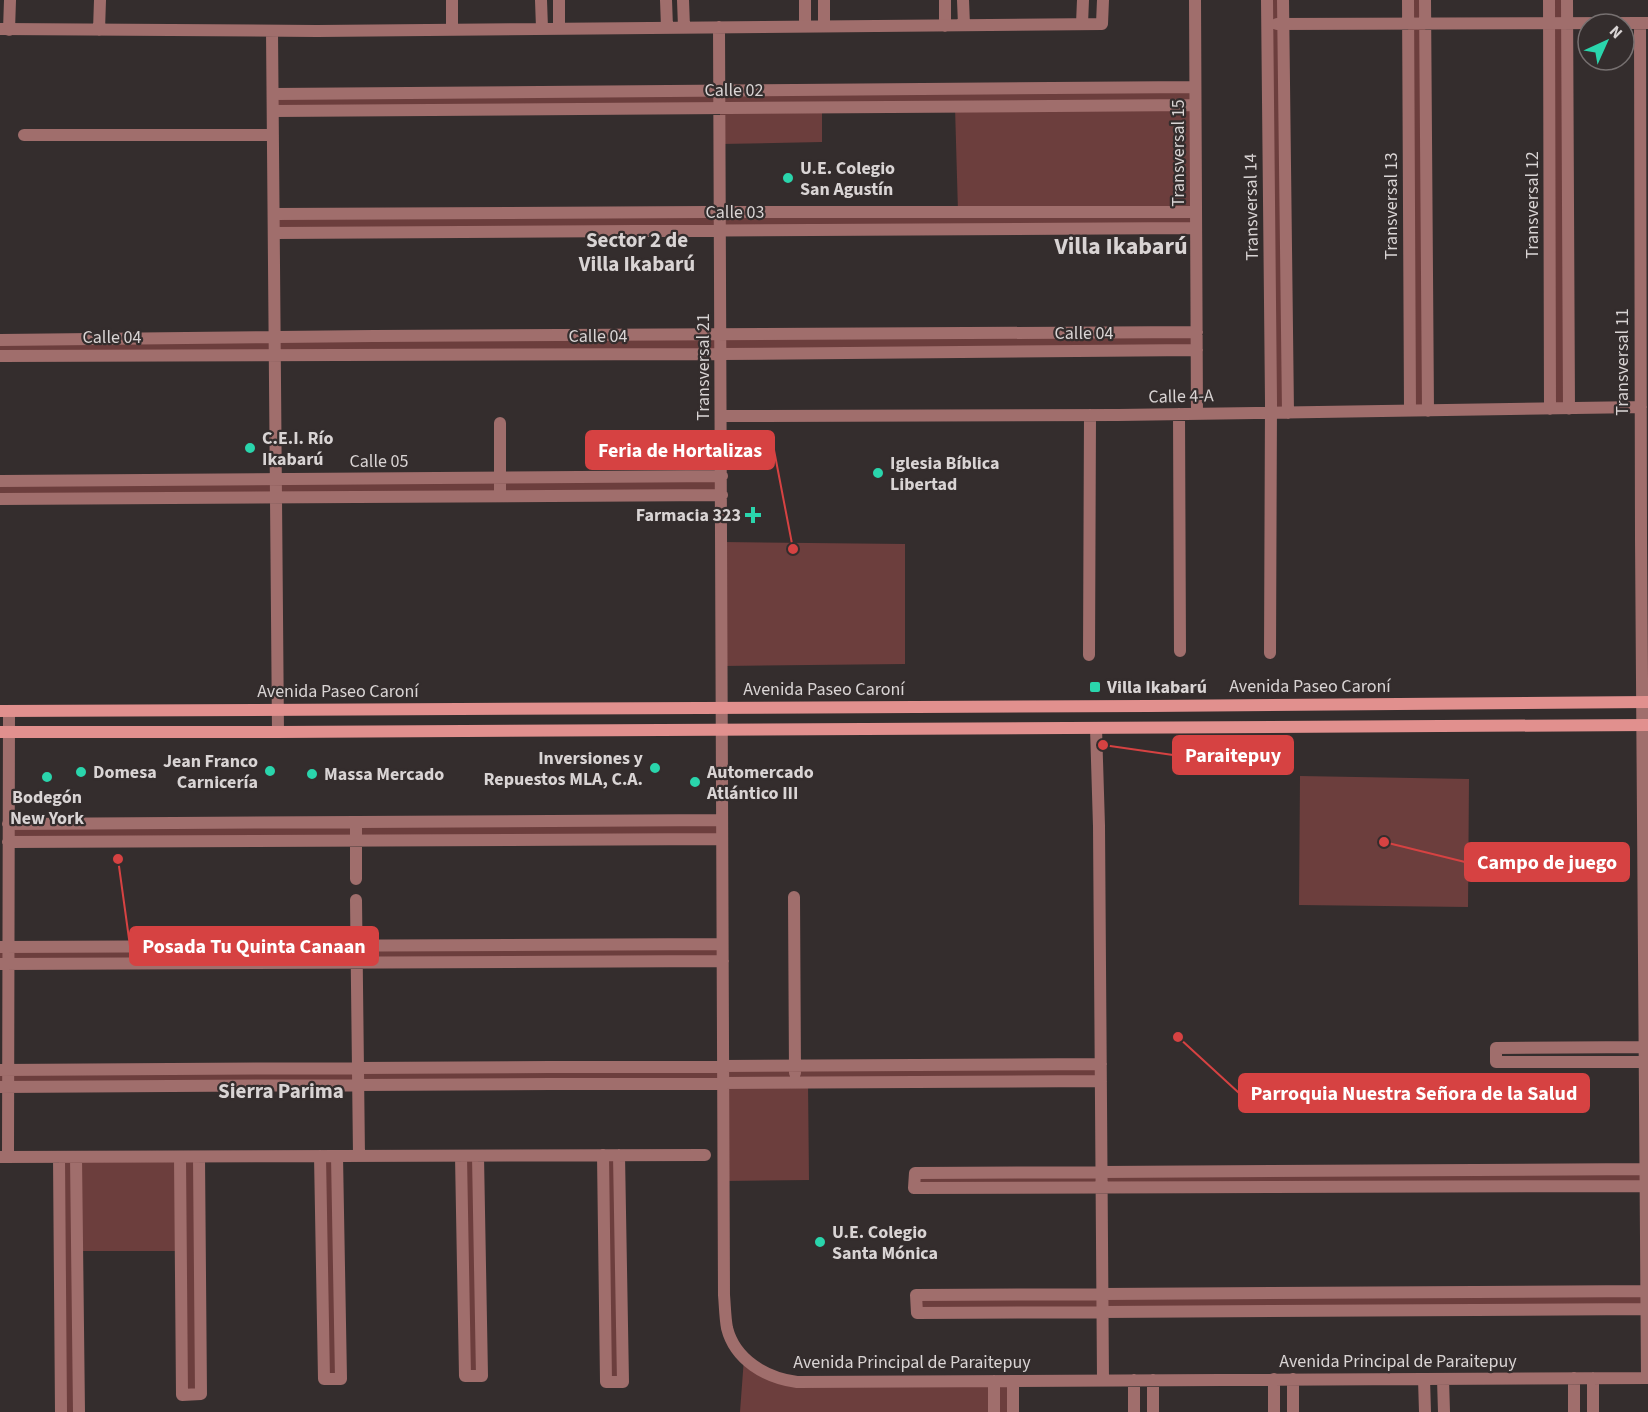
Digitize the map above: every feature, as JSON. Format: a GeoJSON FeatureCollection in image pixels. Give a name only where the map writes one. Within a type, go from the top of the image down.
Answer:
{"type":"FeatureCollection","features":[{"type":"Feature","properties":{"kind":"street"},"geometry":{"type":"LineString","coordinates":[[10,0],[5,29],[272,31],[1102,24],[1103,0]]}},
{"type":"Feature","properties":{"kind":"street"},"geometry":{"type":"LineString","coordinates":[[99,30],[100,0]]}},
{"type":"Feature","properties":{"kind":"street"},"geometry":{"type":"LineString","coordinates":[[452,0],[452,29]]}},
{"type":"Feature","properties":{"kind":"street"},"geometry":{"type":"LineString","coordinates":[[541,0],[542,28]]}},
{"type":"Feature","properties":{"kind":"street"},"geometry":{"type":"LineString","coordinates":[[559,0],[559,28]]}},
{"type":"Feature","properties":{"kind":"street"},"geometry":{"type":"LineString","coordinates":[[666,0],[667,27]]}},
{"type":"Feature","properties":{"kind":"street"},"geometry":{"type":"LineString","coordinates":[[683,0],[684,27]]}},
{"type":"Feature","properties":{"kind":"street"},"geometry":{"type":"LineString","coordinates":[[805,0],[805,27]]}},
{"type":"Feature","properties":{"kind":"street"},"geometry":{"type":"LineString","coordinates":[[824,0],[824,26]]}},
{"type":"Feature","properties":{"kind":"street"},"geometry":{"type":"LineString","coordinates":[[945,0],[945,26]]}},
{"type":"Feature","properties":{"kind":"street"},"geometry":{"type":"LineString","coordinates":[[963,0],[964,25]]}},
{"type":"Feature","properties":{"kind":"street"},"geometry":{"type":"LineString","coordinates":[[1082,24],[1083,0]]}},
{"type":"Feature","properties":{"kind":"street","name":"Transversal 15"},"geometry":{"type":"LineString","coordinates":[[1195,0],[1197,414]]}},
{"type":"Feature","properties":{"kind":"street","name":"Transversal 14"},"geometry":{"type":"LineString","coordinates":[[1267,0],[1271,413],[1270,652]]}},
{"type":"Feature","properties":{"kind":"street","name":"Transversal 14"},"geometry":{"type":"LineString","coordinates":[[1283,0],[1288,413]]}},
{"type":"Feature","properties":{"kind":"street","name":"Transversal 13"},"geometry":{"type":"LineString","coordinates":[[1408,0],[1410,411]]}},
{"type":"Feature","properties":{"kind":"street","name":"Transversal 13"},"geometry":{"type":"LineString","coordinates":[[1425,0],[1428,411]]}},
{"type":"Feature","properties":{"kind":"street","name":"Transversal 12"},"geometry":{"type":"LineString","coordinates":[[1549,0],[1550,409]]}},
{"type":"Feature","properties":{"kind":"street","name":"Transversal 12"},"geometry":{"type":"LineString","coordinates":[[1567,0],[1569,409]]}},
{"type":"Feature","properties":{"kind":"street"},"geometry":{"type":"LineString","coordinates":[[1267,24],[1644,23]]}},
{"type":"Feature","properties":{"kind":"street","name":"Transversal 11"},"geometry":{"type":"LineString","coordinates":[[1644,23],[1644,349],[1641,407],[1644,471],[1648,1378]]}},
{"type":"Feature","properties":{"kind":"street","name":"Transversal 21"},"geometry":{"type":"LineString","coordinates":[[719,27],[722,730]]}},
{"type":"Feature","properties":{"kind":"street"},"geometry":{"type":"LineString","coordinates":[[272,31],[278,732]]}},
{"type":"Feature","properties":{"kind":"street","name":"Calle 02"},"geometry":{"type":"LineString","coordinates":[[273,94],[1195,87]]}},
{"type":"Feature","properties":{"kind":"street"},"geometry":{"type":"LineString","coordinates":[[1110,88],[1111,106]]}},
{"type":"Feature","properties":{"kind":"street"},"geometry":{"type":"LineString","coordinates":[[955,89],[955,106]]}},
{"type":"Feature","properties":{"kind":"street"},"geometry":{"type":"LineString","coordinates":[[646,91],[647,108]]}},
{"type":"Feature","properties":{"kind":"street"},"geometry":{"type":"LineString","coordinates":[[495,92],[495,109]]}},
{"type":"Feature","properties":{"kind":"street"},"geometry":{"type":"LineString","coordinates":[[313,94],[313,110]]}},
{"type":"Feature","properties":{"kind":"street","name":"Calle 02"},"geometry":{"type":"LineString","coordinates":[[273,111],[1195,105]]}},
{"type":"Feature","properties":{"kind":"street"},"geometry":{"type":"LineString","coordinates":[[1409,121],[1426,122]]}},
{"type":"Feature","properties":{"kind":"street"},"geometry":{"type":"LineString","coordinates":[[24,135],[273,135]]}},
{"type":"Feature","properties":{"kind":"street"},"geometry":{"type":"LineString","coordinates":[[1268,139],[1285,140]]}},
{"type":"Feature","properties":{"kind":"street"},"geometry":{"type":"LineString","coordinates":[[958,212],[959,230]]}},
{"type":"Feature","properties":{"kind":"street","name":"Calle 03"},"geometry":{"type":"LineString","coordinates":[[274,214],[1196,212]]}},
{"type":"Feature","properties":{"kind":"street"},"geometry":{"type":"LineString","coordinates":[[326,232],[327,213]]}},
{"type":"Feature","properties":{"kind":"street"},"geometry":{"type":"LineString","coordinates":[[496,213],[497,231]]}},
{"type":"Feature","properties":{"kind":"street"},"geometry":{"type":"LineString","coordinates":[[1410,213],[1427,214]]}},
{"type":"Feature","properties":{"kind":"street"},"geometry":{"type":"LineString","coordinates":[[1550,214],[1568,215]]}},
{"type":"Feature","properties":{"kind":"street"},"geometry":{"type":"LineString","coordinates":[[1269,218],[1286,219]]}},
{"type":"Feature","properties":{"kind":"street","name":"Calle 03"},"geometry":{"type":"LineString","coordinates":[[274,233],[1196,228]]}},
{"type":"Feature","properties":{"kind":"street"},"geometry":{"type":"LineString","coordinates":[[1270,312],[1287,312]]}},
{"type":"Feature","properties":{"kind":"street","name":"Calle 04"},"geometry":{"type":"LineString","coordinates":[[0,340],[1197,332]]}},
{"type":"Feature","properties":{"kind":"street"},"geometry":{"type":"LineString","coordinates":[[957,334],[958,352]]}},
{"type":"Feature","properties":{"kind":"street"},"geometry":{"type":"LineString","coordinates":[[374,336],[374,355]]}},
{"type":"Feature","properties":{"kind":"street"},"geometry":{"type":"LineString","coordinates":[[497,336],[498,354]]}},
{"type":"Feature","properties":{"kind":"street","name":"Calle 04"},"geometry":{"type":"LineString","coordinates":[[0,356],[1197,350]]}},
{"type":"Feature","properties":{"kind":"street","name":"Calle 4-A"},"geometry":{"type":"LineString","coordinates":[[722,416],[1197,414],[1641,407]]}},
{"type":"Feature","properties":{"kind":"street"},"geometry":{"type":"LineString","coordinates":[[1179,414],[1180,651]]}},
{"type":"Feature","properties":{"kind":"street"},"geometry":{"type":"LineString","coordinates":[[1089,655],[1090,415]]}},
{"type":"Feature","properties":{"kind":"street"},"geometry":{"type":"LineString","coordinates":[[500,423],[500,496]]}},
{"type":"Feature","properties":{"kind":"street","name":"Calle 05"},"geometry":{"type":"LineString","coordinates":[[0,481],[722,476]]}},
{"type":"Feature","properties":{"kind":"street","name":"Calle 05"},"geometry":{"type":"LineString","coordinates":[[0,499],[722,495]]}},
{"type":"Feature","properties":{"kind":"street","name":"Avenida Paseo Caroní"},"geometry":{"type":"LineString","coordinates":[[4,711],[1645,702]]}},
{"type":"Feature","properties":{"kind":"street"},"geometry":{"type":"LineString","coordinates":[[4,711],[8,824],[4,947],[4,1157],[705,1155]]}},
{"type":"Feature","properties":{"kind":"street"},"geometry":{"type":"LineString","coordinates":[[4,732],[1645,725]]}},
{"type":"Feature","properties":{"kind":"street"},"geometry":{"type":"LineString","coordinates":[[1096,728],[1099,826],[1103,1380]]}},
{"type":"Feature","properties":{"kind":"street","name":"Avenida Principal de Paraitepuy"},"geometry":{"type":"LineString","coordinates":[[722,730],[725,1314],[731,1339],[744,1358],[752,1365],[774,1377],[797,1382],[1648,1378]]}},
{"type":"Feature","properties":{"kind":"street"},"geometry":{"type":"LineString","coordinates":[[8,824],[722,820]]}},
{"type":"Feature","properties":{"kind":"street"},"geometry":{"type":"LineString","coordinates":[[543,821],[543,839]]}},
{"type":"Feature","properties":{"kind":"street"},"geometry":{"type":"LineString","coordinates":[[356,822],[356,879]]}},
{"type":"Feature","properties":{"kind":"street"},"geometry":{"type":"LineString","coordinates":[[179,823],[179,841]]}},
{"type":"Feature","properties":{"kind":"street"},"geometry":{"type":"LineString","coordinates":[[8,842],[722,839]]}},
{"type":"Feature","properties":{"kind":"street"},"geometry":{"type":"LineString","coordinates":[[794,897],[795,1083]]}},
{"type":"Feature","properties":{"kind":"street"},"geometry":{"type":"LineString","coordinates":[[356,900],[359,1156]]}},
{"type":"Feature","properties":{"kind":"street"},"geometry":{"type":"LineString","coordinates":[[4,947],[722,944]]}},
{"type":"Feature","properties":{"kind":"street"},"geometry":{"type":"LineString","coordinates":[[546,945],[547,962]]}},
{"type":"Feature","properties":{"kind":"street"},"geometry":{"type":"LineString","coordinates":[[187,947],[187,963]]}},
{"type":"Feature","properties":{"kind":"street"},"geometry":{"type":"LineString","coordinates":[[4,964],[723,961]]}},
{"type":"Feature","properties":{"kind":"street"},"geometry":{"type":"LineString","coordinates":[[1647,1047],[1496,1048],[1496,1062],[1647,1062]]}},
{"type":"Feature","properties":{"kind":"street"},"geometry":{"type":"LineString","coordinates":[[4,1070],[1101,1064]]}},
{"type":"Feature","properties":{"kind":"street"},"geometry":{"type":"LineString","coordinates":[[914,1065],[914,1082]]}},
{"type":"Feature","properties":{"kind":"street"},"geometry":{"type":"LineString","coordinates":[[539,1068],[540,1084]]}},
{"type":"Feature","properties":{"kind":"street"},"geometry":{"type":"LineString","coordinates":[[192,1070],[192,1086]]}},
{"type":"Feature","properties":{"kind":"street"},"geometry":{"type":"LineString","coordinates":[[4,1087],[1101,1081]]}},
{"type":"Feature","properties":{"kind":"street"},"geometry":{"type":"LineString","coordinates":[[603,1155],[606,1382],[623,1382],[619,1155]]}},
{"type":"Feature","properties":{"kind":"street"},"geometry":{"type":"LineString","coordinates":[[180,1157],[182,1395],[201,1394],[199,1156]]}},
{"type":"Feature","properties":{"kind":"street"},"geometry":{"type":"LineString","coordinates":[[320,1156],[324,1379],[341,1379],[337,1156]]}},
{"type":"Feature","properties":{"kind":"street"},"geometry":{"type":"LineString","coordinates":[[461,1156],[465,1376],[482,1376],[478,1156]]}},
{"type":"Feature","properties":{"kind":"street"},"geometry":{"type":"LineString","coordinates":[[59,1157],[61,1412]]}},
{"type":"Feature","properties":{"kind":"street"},"geometry":{"type":"LineString","coordinates":[[76,1157],[79,1412]]}},
{"type":"Feature","properties":{"kind":"street"},"geometry":{"type":"LineString","coordinates":[[1647,1169],[915,1173],[914,1188],[1647,1186]]}},
{"type":"Feature","properties":{"kind":"street"},"geometry":{"type":"LineString","coordinates":[[1420,1170],[1421,1186]]}},
{"type":"Feature","properties":{"kind":"street"},"geometry":{"type":"LineString","coordinates":[[1647,1291],[916,1295],[917,1313],[1647,1309]]}},
{"type":"Feature","properties":{"kind":"street"},"geometry":{"type":"LineString","coordinates":[[1423,1293],[1424,1310]]}},
{"type":"Feature","properties":{"kind":"street"},"geometry":{"type":"LineString","coordinates":[[1574,1378],[1574,1412]]}},
{"type":"Feature","properties":{"kind":"street"},"geometry":{"type":"LineString","coordinates":[[1593,1378],[1593,1412]]}},
{"type":"Feature","properties":{"kind":"street"},"geometry":{"type":"LineString","coordinates":[[1274,1379],[1274,1412]]}},
{"type":"Feature","properties":{"kind":"street"},"geometry":{"type":"LineString","coordinates":[[1293,1379],[1293,1412]]}},
{"type":"Feature","properties":{"kind":"street"},"geometry":{"type":"LineString","coordinates":[[1424,1379],[1425,1412]]}},
{"type":"Feature","properties":{"kind":"street"},"geometry":{"type":"LineString","coordinates":[[1443,1379],[1444,1412]]}},
{"type":"Feature","properties":{"kind":"street"},"geometry":{"type":"LineString","coordinates":[[1134,1380],[1134,1412]]}},
{"type":"Feature","properties":{"kind":"street"},"geometry":{"type":"LineString","coordinates":[[1153,1412],[1154,1380]]}},
{"type":"Feature","properties":{"kind":"street"},"geometry":{"type":"LineString","coordinates":[[994,1381],[994,1412]]}},
{"type":"Feature","properties":{"kind":"street"},"geometry":{"type":"LineString","coordinates":[[1013,1381],[1014,1412]]}},
{"type":"Feature","properties":{"kind":"shaded area"},"geometry":{"type":"Polygon","coordinates":[[[1267,0],[1283,0],[1288,413],[1271,413],[1267,0]]]}},
{"type":"Feature","properties":{"kind":"shaded area"},"geometry":{"type":"Polygon","coordinates":[[[1408,0],[1425,0],[1428,411],[1411,412],[1408,0]]]}},
{"type":"Feature","properties":{"kind":"shaded area"},"geometry":{"type":"Polygon","coordinates":[[[1549,0],[1566,0],[1569,410],[1550,410],[1549,0]]]}},
{"type":"Feature","properties":{"kind":"shaded area"},"geometry":{"type":"Polygon","coordinates":[[[1195,87],[1196,229],[274,232],[274,214],[958,212],[955,107],[822,108],[822,142],[720,144],[720,108],[273,110],[273,94],[1195,87]]]}},
{"type":"Feature","properties":{"kind":"shaded area"},"geometry":{"type":"Polygon","coordinates":[[[1197,332],[1197,350],[0,356],[0,340],[1197,332]]]}},
{"type":"Feature","properties":{"kind":"shaded area"},"geometry":{"type":"Polygon","coordinates":[[[722,476],[722,495],[0,499],[0,481],[722,476]]]}},
{"type":"Feature","properties":{"kind":"shaded area"},"geometry":{"type":"Polygon","coordinates":[[[722,542],[905,544],[905,664],[722,666],[722,542]]]}},
{"type":"Feature","properties":{"kind":"shaded area"},"geometry":{"type":"Polygon","coordinates":[[[1300,776],[1469,779],[1468,907],[1299,905],[1300,776]]]}},
{"type":"Feature","properties":{"kind":"shaded area"},"geometry":{"type":"Polygon","coordinates":[[[722,820],[722,839],[8,842],[8,824],[722,820]]]}},
{"type":"Feature","properties":{"kind":"shaded area"},"geometry":{"type":"Polygon","coordinates":[[[722,944],[723,961],[0,964],[0,947],[722,944]]]}},
{"type":"Feature","properties":{"kind":"shaded area"},"geometry":{"type":"Polygon","coordinates":[[[1101,1064],[1101,1081],[808,1083],[809,1180],[724,1181],[723,1084],[0,1087],[0,1070],[1101,1064]]]}},
{"type":"Feature","properties":{"kind":"shaded area"},"geometry":{"type":"Polygon","coordinates":[[[603,1155],[619,1155],[623,1382],[606,1382],[603,1155]]]}},
{"type":"Feature","properties":{"kind":"shaded area"},"geometry":{"type":"Polygon","coordinates":[[[320,1156],[337,1156],[341,1379],[324,1379],[320,1156]]]}},
{"type":"Feature","properties":{"kind":"shaded area"},"geometry":{"type":"Polygon","coordinates":[[[461,1156],[478,1156],[482,1376],[465,1376],[461,1156]]]}},
{"type":"Feature","properties":{"kind":"shaded area"},"geometry":{"type":"Polygon","coordinates":[[[59,1157],[199,1157],[201,1394],[182,1395],[181,1251],[77,1251],[79,1412],[61,1412],[59,1157]]]}},
{"type":"Feature","properties":{"kind":"shaded area"},"geometry":{"type":"Polygon","coordinates":[[[1648,1169],[1648,1186],[914,1188],[915,1173],[1648,1169]]]}},
{"type":"Feature","properties":{"kind":"shaded area"},"geometry":{"type":"Polygon","coordinates":[[[1648,1291],[1648,1309],[917,1313],[916,1295],[1648,1291]]]}},
{"type":"Feature","properties":{"kind":"shaded area"},"geometry":{"type":"Polygon","coordinates":[[[744,1358],[774,1377],[1013,1381],[1013,1412],[740,1412],[744,1358]]]}},
{"type":"Feature","properties":{"kind":"place","name":"U.E. Colegio San Agustín"},"geometry":{"type":"Point","coordinates":[788,178]}},
{"type":"Feature","properties":{"kind":"place","name":"C.E.I. Río Ikabarú"},"geometry":{"type":"Point","coordinates":[250,448]}},
{"type":"Feature","properties":{"kind":"place","name":"Iglesia Bíblica Libertad"},"geometry":{"type":"Point","coordinates":[878,473]}},
{"type":"Feature","properties":{"kind":"place","name":"Farmacia 323"},"geometry":{"type":"Point","coordinates":[753,515]}},
{"type":"Feature","properties":{"kind":"place","name":"Feria de Hortalizas"},"geometry":{"type":"Point","coordinates":[793,549]}},
{"type":"Feature","properties":{"kind":"place","name":"Villa Ikabarú"},"geometry":{"type":"Point","coordinates":[1095,687]}},
{"type":"Feature","properties":{"kind":"place","name":"Paraitepuy"},"geometry":{"type":"Point","coordinates":[1103,745]}},
{"type":"Feature","properties":{"kind":"place","name":"Inversiones y Repuestos MLA, C.A."},"geometry":{"type":"Point","coordinates":[655,768]}},
{"type":"Feature","properties":{"kind":"place","name":"Jean Franco Carnicería"},"geometry":{"type":"Point","coordinates":[270,771]}},
{"type":"Feature","properties":{"kind":"place","name":"Domesa"},"geometry":{"type":"Point","coordinates":[81,772]}},
{"type":"Feature","properties":{"kind":"place","name":"Massa Mercado"},"geometry":{"type":"Point","coordinates":[312,774]}},
{"type":"Feature","properties":{"kind":"place","name":"Bodegón New York"},"geometry":{"type":"Point","coordinates":[47,777]}},
{"type":"Feature","properties":{"kind":"place","name":"Automercado Atlántico III"},"geometry":{"type":"Point","coordinates":[695,782]}},
{"type":"Feature","properties":{"kind":"place","name":"Campo de juego"},"geometry":{"type":"Point","coordinates":[1384,842]}},
{"type":"Feature","properties":{"kind":"place","name":"Posada Tu Quinta Canaan"},"geometry":{"type":"Point","coordinates":[118,859]}},
{"type":"Feature","properties":{"kind":"place","name":"Parroquia Nuestra Señora de la Salud"},"geometry":{"type":"Point","coordinates":[1178,1037]}},
{"type":"Feature","properties":{"kind":"place","name":"U.E. Colegio Santa Mónica"},"geometry":{"type":"Point","coordinates":[820,1242]}},
{"type":"Feature","properties":{"kind":"district","name":"Villa Ikabarú"},"geometry":{"type":"Point","coordinates":[1121,246]}},
{"type":"Feature","properties":{"kind":"district","name":"Sector 2 de Villa Ikabarú"},"geometry":{"type":"Point","coordinates":[637,252]}},
{"type":"Feature","properties":{"kind":"district","name":"Sierra Parima"},"geometry":{"type":"Point","coordinates":[281,1091]}}]}
